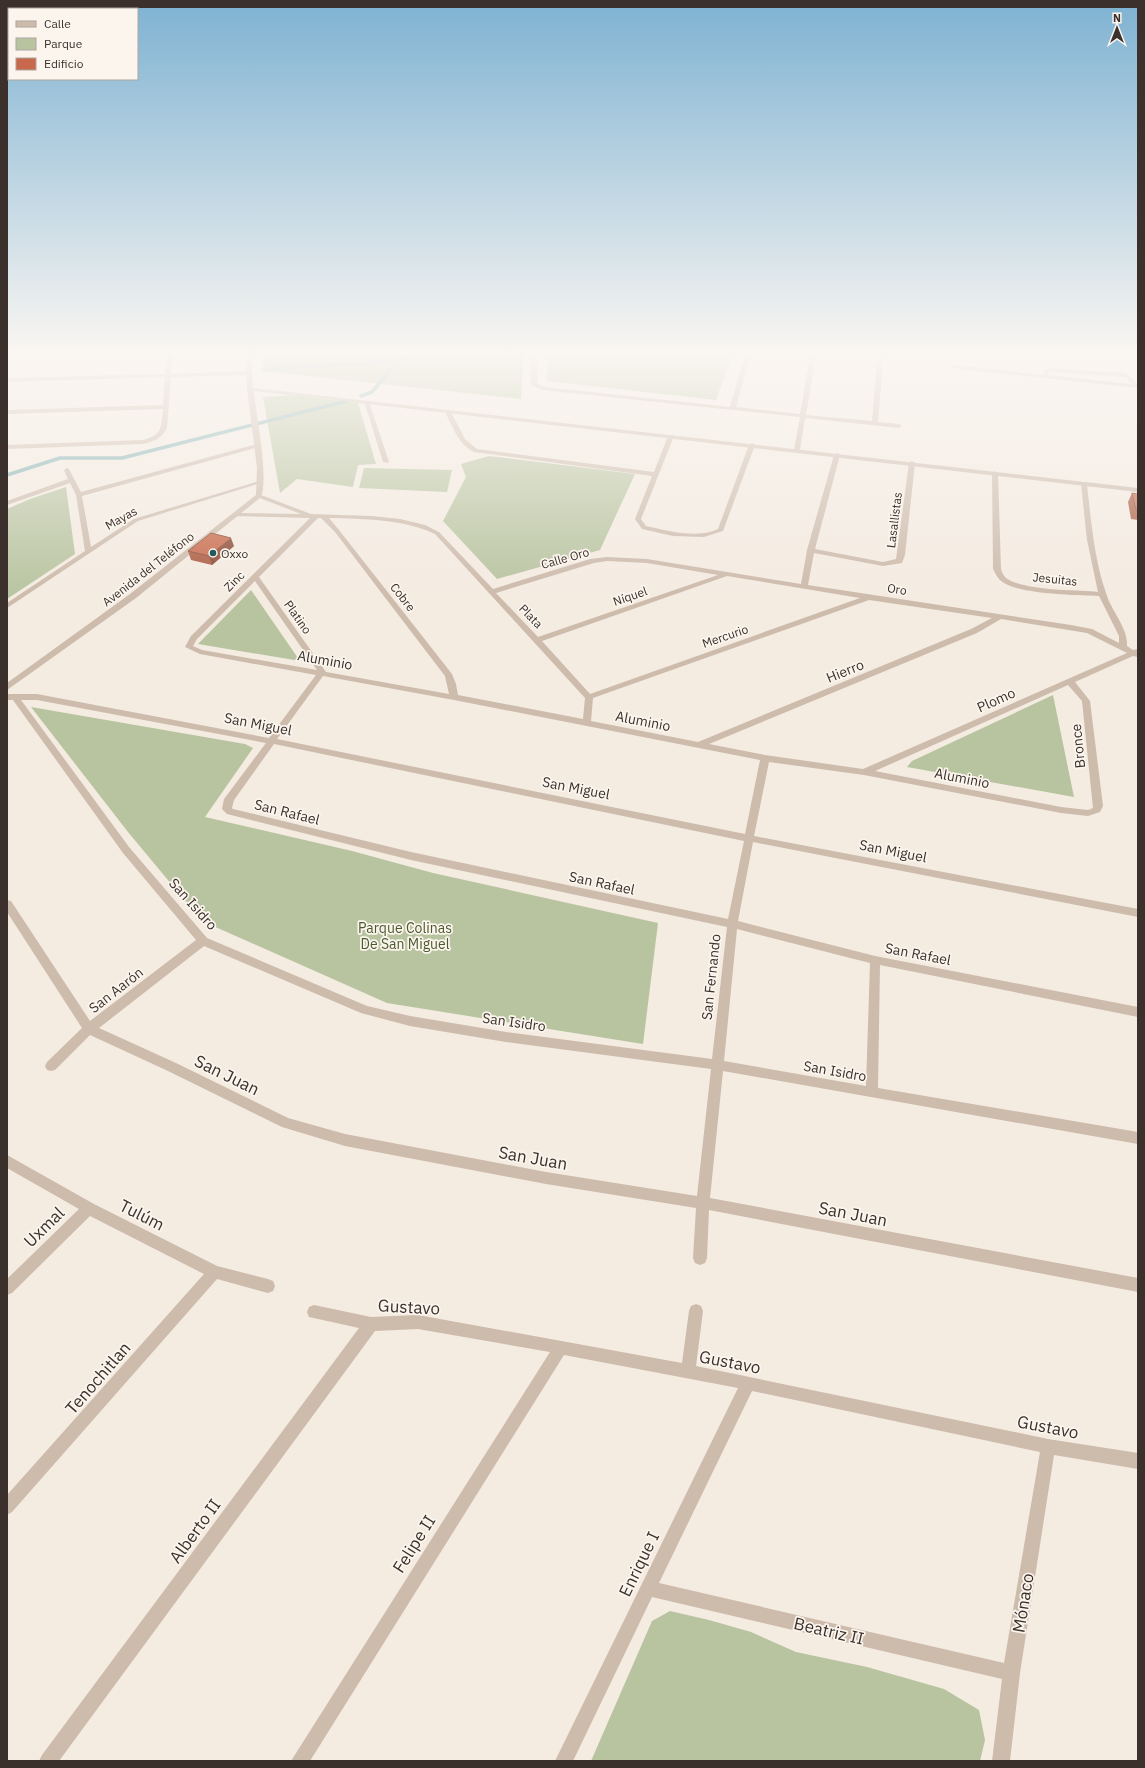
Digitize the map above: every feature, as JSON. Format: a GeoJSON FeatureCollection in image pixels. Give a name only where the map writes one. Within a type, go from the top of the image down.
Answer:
{"type":"FeatureCollection","features":[{"type":"Feature","properties":{"kind":"street"},"geometry":{"type":"LineString","coordinates":[[7,447],[130,442],[155,439],[162,433]]}},
{"type":"Feature","properties":{"kind":"street"},"geometry":{"type":"LineString","coordinates":[[255,433],[261,482],[259,496]]}},
{"type":"Feature","properties":{"kind":"street"},"geometry":{"type":"LineString","coordinates":[[376,433],[386,462]]}},
{"type":"Feature","properties":{"kind":"street"},"geometry":{"type":"LineString","coordinates":[[459,433],[469,449],[476,451],[655,474]]}},
{"type":"Feature","properties":{"kind":"street"},"geometry":{"type":"LineString","coordinates":[[639,433],[1138,490]]}},
{"type":"Feature","properties":{"kind":"street"},"geometry":{"type":"LineString","coordinates":[[797,450],[800,433]]}},
{"type":"Feature","properties":{"kind":"street"},"geometry":{"type":"LineString","coordinates":[[671,436],[638,515],[640,524],[652,530],[697,536],[715,534],[721,530],[752,445]]}},
{"type":"Feature","properties":{"kind":"street"},"geometry":{"type":"LineString","coordinates":[[79,495],[257,446]]}},
{"type":"Feature","properties":{"kind":"street"},"geometry":{"type":"LineString","coordinates":[[804,586],[811,550],[837,455]]}},
{"type":"Feature","properties":{"kind":"street","name":"Lasallistas"},"geometry":{"type":"LineString","coordinates":[[811,550],[883,564],[898,561],[901,555],[912,463]]}},
{"type":"Feature","properties":{"kind":"street"},"geometry":{"type":"LineString","coordinates":[[67,470],[79,495],[88,551]]}},
{"type":"Feature","properties":{"kind":"street","name":"Jesuitas"},"geometry":{"type":"LineString","coordinates":[[995,473],[997,569],[1002,578],[1010,583],[1035,589],[1102,594],[1090,540],[1084,484]]}},
{"type":"Feature","properties":{"kind":"street"},"geometry":{"type":"LineString","coordinates":[[7,503],[73,480]]}},
{"type":"Feature","properties":{"kind":"street","name":"Mayas"},"geometry":{"type":"LineString","coordinates":[[7,606],[136,520],[261,482]]}},
{"type":"Feature","properties":{"kind":"street","name":"Avenida del Teléfono"},"geometry":{"type":"LineString","coordinates":[[7,687],[133,596],[259,496]]}},
{"type":"Feature","properties":{"kind":"street","name":"Cobre"},"geometry":{"type":"LineString","coordinates":[[259,496],[320,516],[337,531],[449,676],[454,697]]}},
{"type":"Feature","properties":{"kind":"street","name":"Cobre"},"geometry":{"type":"LineString","coordinates":[[235,515],[360,518],[429,527],[437,533]]}},
{"type":"Feature","properties":{"kind":"street","name":"Zinc"},"geometry":{"type":"LineString","coordinates":[[189,647],[194,638],[255,576],[320,516]]}},
{"type":"Feature","properties":{"kind":"street","name":"Plata"},"geometry":{"type":"LineString","coordinates":[[437,533],[491,592],[538,640],[589,697]]}},
{"type":"Feature","properties":{"kind":"street","name":"Calle Oro"},"geometry":{"type":"LineString","coordinates":[[491,592],[593,561],[607,559],[647,561]]}},
{"type":"Feature","properties":{"kind":"street","name":"Oro"},"geometry":{"type":"LineString","coordinates":[[647,561],[870,598],[1077,628],[1089,631],[1136,652]]}},
{"type":"Feature","properties":{"kind":"street","name":"Níquel"},"geometry":{"type":"LineString","coordinates":[[538,640],[729,574]]}},
{"type":"Feature","properties":{"kind":"street","name":"Platino"},"geometry":{"type":"LineString","coordinates":[[255,576],[322,672]]}},
{"type":"Feature","properties":{"kind":"street"},"geometry":{"type":"LineString","coordinates":[[1102,594],[1123,636],[1123,646]]}},
{"type":"Feature","properties":{"kind":"street","name":"Mercurio"},"geometry":{"type":"LineString","coordinates":[[589,697],[870,598]]}},
{"type":"Feature","properties":{"kind":"street","name":"Hierro"},"geometry":{"type":"LineString","coordinates":[[699,745],[974,631],[999,617]]}},
{"type":"Feature","properties":{"kind":"street","name":"Aluminio"},"geometry":{"type":"LineString","coordinates":[[189,647],[200,652],[322,672],[765,758],[864,772],[1061,810],[1082,813],[1094,812]]}},
{"type":"Feature","properties":{"kind":"street","name":"Plomo"},"geometry":{"type":"LineString","coordinates":[[864,772],[1136,652]]}},
{"type":"Feature","properties":{"kind":"street","name":"San Rafael"},"geometry":{"type":"LineString","coordinates":[[322,672],[229,799],[227,809],[230,812],[411,856],[732,924],[875,960],[1138,1012]]}},
{"type":"Feature","properties":{"kind":"street","name":"Bronce"},"geometry":{"type":"LineString","coordinates":[[1070,681],[1086,701],[1098,806],[1094,812]]}},
{"type":"Feature","properties":{"kind":"street","name":"San Miguel"},"geometry":{"type":"LineString","coordinates":[[11,697],[37,697],[272,741],[748,838],[1138,913]]}},
{"type":"Feature","properties":{"kind":"street","name":"San Isidro"},"geometry":{"type":"LineString","coordinates":[[11,697],[126,850],[203,941],[365,1010],[410,1021],[506,1037],[716,1065],[1138,1138]]}},
{"type":"Feature","properties":{"kind":"street"},"geometry":{"type":"LineString","coordinates":[[587,723],[589,697]]}},
{"type":"Feature","properties":{"kind":"street","name":"San Fernando"},"geometry":{"type":"LineString","coordinates":[[700,1258],[703,1203],[716,1065],[732,924],[765,758]]}},
{"type":"Feature","properties":{"kind":"street"},"geometry":{"type":"LineString","coordinates":[[7,904],[89,1029]]}},
{"type":"Feature","properties":{"kind":"street","name":"San Aarón"},"geometry":{"type":"LineString","coordinates":[[51,1066],[89,1029],[203,941]]}},
{"type":"Feature","properties":{"kind":"street"},"geometry":{"type":"LineString","coordinates":[[872,1093],[875,960]]}},
{"type":"Feature","properties":{"kind":"street","name":"San Juan"},"geometry":{"type":"LineString","coordinates":[[89,1029],[172,1067],[286,1123],[345,1140],[546,1178],[703,1203],[1138,1284]]}},
{"type":"Feature","properties":{"kind":"street","name":"Tulúm"},"geometry":{"type":"LineString","coordinates":[[7,1161],[89,1208],[215,1272],[268,1286]]}},
{"type":"Feature","properties":{"kind":"street","name":"Uxmal"},"geometry":{"type":"LineString","coordinates":[[7,1288],[89,1208]]}},
{"type":"Feature","properties":{"kind":"street","name":"Tenochitlan"},"geometry":{"type":"LineString","coordinates":[[7,1507],[215,1272]]}},
{"type":"Feature","properties":{"kind":"street"},"geometry":{"type":"LineString","coordinates":[[688,1372],[696,1311]]}},
{"type":"Feature","properties":{"kind":"street","name":"Gustavo"},"geometry":{"type":"LineString","coordinates":[[314,1312],[371,1324],[418,1322],[561,1347],[748,1383],[1048,1446],[1138,1461]]}},
{"type":"Feature","properties":{"kind":"street","name":"Alberto II"},"geometry":{"type":"LineString","coordinates":[[48,1761],[371,1324]]}},
{"type":"Feature","properties":{"kind":"street","name":"Felipe II"},"geometry":{"type":"LineString","coordinates":[[300,1761],[561,1347]]}},
{"type":"Feature","properties":{"kind":"street","name":"Enrique I"},"geometry":{"type":"LineString","coordinates":[[564,1761],[748,1383]]}},
{"type":"Feature","properties":{"kind":"street","name":"Mónaco"},"geometry":{"type":"LineString","coordinates":[[1001,1761],[1011,1673],[1048,1446]]}},
{"type":"Feature","properties":{"kind":"street","name":"Beatriz II"},"geometry":{"type":"LineString","coordinates":[[648,1588],[1011,1673]]}},
{"type":"Feature","properties":{"kind":"green space"},"geometry":{"type":"Polygon","coordinates":[[[269,433],[367,433],[376,464],[358,465],[353,487],[297,479],[280,493],[269,433]]]}},
{"type":"Feature","properties":{"kind":"green space"},"geometry":{"type":"Polygon","coordinates":[[[489,456],[635,474],[600,550],[497,579],[443,521],[466,477],[461,464],[489,456]]]}},
{"type":"Feature","properties":{"kind":"green space"},"geometry":{"type":"Polygon","coordinates":[[[364,468],[452,470],[447,492],[359,488],[364,468]]]}},
{"type":"Feature","properties":{"kind":"green space"},"geometry":{"type":"Polygon","coordinates":[[[66,487],[75,554],[7,599],[7,509],[30,499],[66,487]]]}},
{"type":"Feature","properties":{"kind":"green space"},"geometry":{"type":"Polygon","coordinates":[[[251,590],[300,661],[198,644],[251,590]]]}},
{"type":"Feature","properties":{"kind":"green space"},"geometry":{"type":"Polygon","coordinates":[[[1053,695],[1074,797],[907,767],[912,761],[1053,695]]]}},
{"type":"Feature","properties":{"kind":"green space","name":"Parque Colinas De San Miguel"},"geometry":{"type":"Polygon","coordinates":[[[31,707],[245,744],[253,748],[205,817],[352,851],[433,873],[658,923],[643,1044],[387,1003],[202,921],[128,832],[31,707]]]}},
{"type":"Feature","properties":{"kind":"green space"},"geometry":{"type":"Polygon","coordinates":[[[670,1611],[751,1632],[796,1652],[867,1667],[944,1689],[979,1710],[985,1740],[980,1761],[591,1761],[652,1621],[670,1611]]]}},
{"type":"Feature","properties":{"kind":"building"},"geometry":{"type":"Polygon","coordinates":[[[1132,493],[1138,494],[1138,511],[1136,510],[1132,493]]]}},
{"type":"Feature","properties":{"kind":"building"},"geometry":{"type":"Polygon","coordinates":[[[211,533],[231,538],[209,556],[188,551],[211,533]]]}},
{"type":"Feature","properties":{"kind":"waterway"},"geometry":{"type":"LineString","coordinates":[[7,475],[60,458],[122,458],[223,433]]}},
{"type":"Feature","properties":{"kind":"place","name":"Oxxo"},"geometry":{"type":"Point","coordinates":[213,553]}}]}
